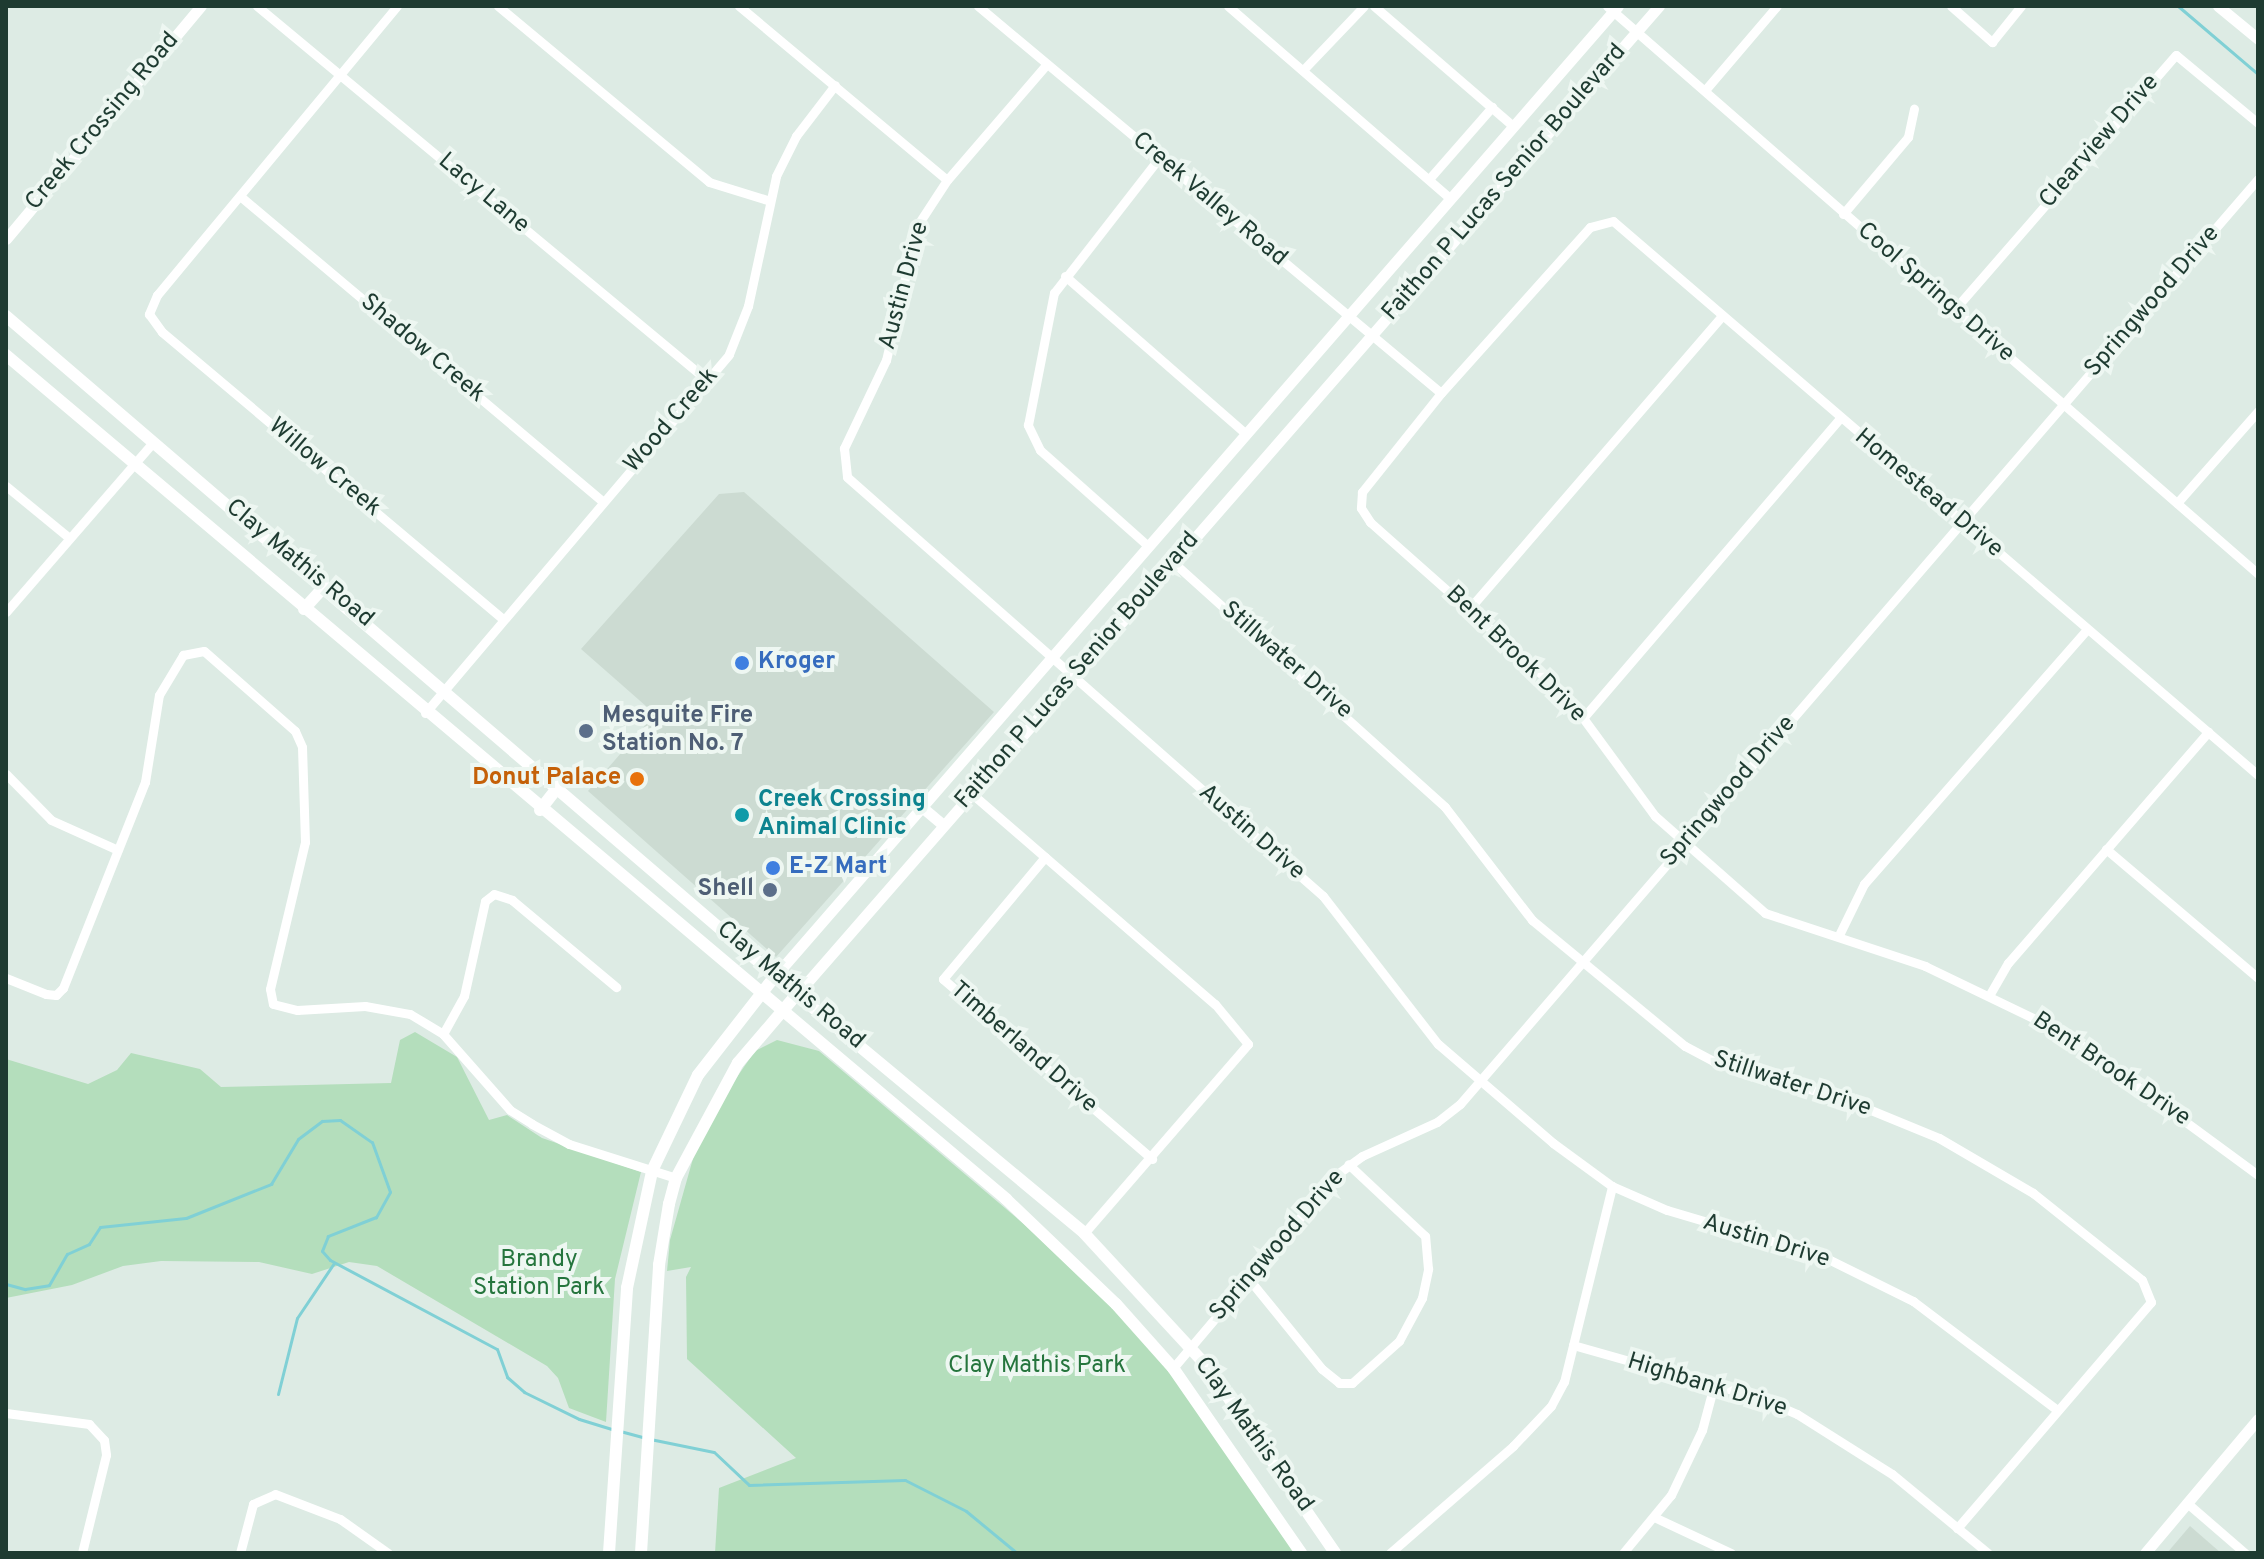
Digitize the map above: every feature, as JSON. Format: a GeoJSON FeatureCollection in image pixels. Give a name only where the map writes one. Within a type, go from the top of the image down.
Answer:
{"type":"FeatureCollection","features":[{"type":"Feature","properties":{"kind":"main road","name":"Clay Mathis Road"},"geometry":{"type":"LineString","coordinates":[[6,316],[446,688],[775,976],[1084,1233],[1191,1349],[1242,1412],[1335,1553]]}},
{"type":"Feature","properties":{"kind":"main road","name":"Clay Mathis Road"},"geometry":{"type":"LineString","coordinates":[[6,355],[425,713],[1006,1199],[1116,1304],[1173,1368],[1301,1553]]}},
{"type":"Feature","properties":{"kind":"main road"},"geometry":{"type":"LineString","coordinates":[[304,609],[325,586]]}},
{"type":"Feature","properties":{"kind":"main road"},"geometry":{"type":"LineString","coordinates":[[540,810],[559,786]]}},
{"type":"Feature","properties":{"kind":"main road"},"geometry":{"type":"LineString","coordinates":[[631,886],[649,865]]}},
{"type":"Feature","properties":{"kind":"main road","name":"Faithon P Lucas Senior Boulevard"},"geometry":{"type":"LineString","coordinates":[[609,1553],[631,1259],[652,1171],[698,1075],[775,976]]}},
{"type":"Feature","properties":{"kind":"main road","name":"Faithon P Lucas Senior Boulevard"},"geometry":{"type":"LineString","coordinates":[[641,1553],[659,1265],[676,1178],[738,1063],[797,994]]}},
{"type":"Feature","properties":{"kind":"street","name":"Creek Crossing Road"},"geometry":{"type":"LineString","coordinates":[[6,239],[201,6]]}},
{"type":"Feature","properties":{"kind":"street","name":"Lacy Lane"},"geometry":{"type":"LineString","coordinates":[[257,6],[708,381]]}},
{"type":"Feature","properties":{"kind":"street"},"geometry":{"type":"LineString","coordinates":[[240,196],[397,6]]}},
{"type":"Feature","properties":{"kind":"street"},"geometry":{"type":"LineString","coordinates":[[498,6],[709,182],[767,200]]}},
{"type":"Feature","properties":{"kind":"street"},"geometry":{"type":"LineString","coordinates":[[739,6],[947,180]]}},
{"type":"Feature","properties":{"kind":"street","name":"Creek Valley Road"},"geometry":{"type":"LineString","coordinates":[[978,6],[1441,393]]}},
{"type":"Feature","properties":{"kind":"street"},"geometry":{"type":"LineString","coordinates":[[1228,6],[1450,198]]}},
{"type":"Feature","properties":{"kind":"street"},"geometry":{"type":"LineString","coordinates":[[1303,70],[1364,6]]}},
{"type":"Feature","properties":{"kind":"street"},"geometry":{"type":"LineString","coordinates":[[1374,6],[1513,126]]}},
{"type":"Feature","properties":{"kind":"street","name":"Faithon P Lucas Senior Boulevard"},"geometry":{"type":"LineString","coordinates":[[797,994],[1072,676],[1374,335],[1472,215],[1659,6]]}},
{"type":"Feature","properties":{"kind":"street"},"geometry":{"type":"LineString","coordinates":[[1706,89],[1777,6]]}},
{"type":"Feature","properties":{"kind":"street"},"geometry":{"type":"LineString","coordinates":[[1951,6],[1992,42],[2021,6]]}},
{"type":"Feature","properties":{"kind":"street"},"geometry":{"type":"LineString","coordinates":[[2218,6],[2258,39]]}},
{"type":"Feature","properties":{"kind":"street","name":"Faithon P Lucas Senior Boulevard"},"geometry":{"type":"LineString","coordinates":[[775,976],[1147,545],[1350,316],[1613,8]]}},
{"type":"Feature","properties":{"kind":"street","name":"Cool Springs Drive"},"geometry":{"type":"LineString","coordinates":[[1613,8],[1843,214],[2258,574]]}},
{"type":"Feature","properties":{"kind":"street","name":"Clearview Drive"},"geometry":{"type":"LineString","coordinates":[[1954,310],[2176,55],[2258,123]]}},
{"type":"Feature","properties":{"kind":"street","name":"Austin Drive"},"geometry":{"type":"LineString","coordinates":[[1046,65],[947,180],[917,226],[886,360],[844,448],[843,467],[852,484],[1323,896],[1415,1019],[1480,1080],[1612,1186],[1680,1215],[1822,1256],[1913,1301],[2057,1410]]}},
{"type":"Feature","properties":{"kind":"street","name":"Wood Creek"},"geometry":{"type":"LineString","coordinates":[[425,713],[708,381],[740,332],[767,200],[796,136],[835,85]]}},
{"type":"Feature","properties":{"kind":"street"},"geometry":{"type":"LineString","coordinates":[[1429,179],[1492,107]]}},
{"type":"Feature","properties":{"kind":"street"},"geometry":{"type":"LineString","coordinates":[[1843,214],[1908,137],[1914,109]]}},
{"type":"Feature","properties":{"kind":"street"},"geometry":{"type":"LineString","coordinates":[[1147,545],[1040,450],[1030,434],[1029,412],[1052,301],[1065,276],[1159,158]]}},
{"type":"Feature","properties":{"kind":"street","name":"Springwood Drive"},"geometry":{"type":"LineString","coordinates":[[1173,1368],[1305,1207],[1348,1164],[1437,1122],[1480,1080],[2258,179]]}},
{"type":"Feature","properties":{"kind":"street","name":"Willow Creek"},"geometry":{"type":"LineString","coordinates":[[240,196],[152,301],[149,314],[162,332],[503,619]]}},
{"type":"Feature","properties":{"kind":"street","name":"Shadow Creek"},"geometry":{"type":"LineString","coordinates":[[240,196],[603,502]]}},
{"type":"Feature","properties":{"kind":"street","name":"Homestead Drive"},"geometry":{"type":"LineString","coordinates":[[1597,222],[1625,227],[1721,317],[2258,775]]}},
{"type":"Feature","properties":{"kind":"street","name":"Bent Brook Drive"},"geometry":{"type":"LineString","coordinates":[[1597,222],[1441,393],[1364,489],[1361,508],[1370,522],[1469,609],[1583,718],[1655,816],[1683,845],[1765,913],[1839,935],[1990,994],[2066,1034],[2257,1172]]}},
{"type":"Feature","properties":{"kind":"street"},"geometry":{"type":"LineString","coordinates":[[1065,276],[1245,433]]}},
{"type":"Feature","properties":{"kind":"street"},"geometry":{"type":"LineString","coordinates":[[1469,609],[1721,317]]}},
{"type":"Feature","properties":{"kind":"street"},"geometry":{"type":"LineString","coordinates":[[2177,503],[2258,411]]}},
{"type":"Feature","properties":{"kind":"street"},"geometry":{"type":"LineString","coordinates":[[1583,718],[1839,419]]}},
{"type":"Feature","properties":{"kind":"street"},"geometry":{"type":"LineString","coordinates":[[6,612],[153,442]]}},
{"type":"Feature","properties":{"kind":"street"},"geometry":{"type":"LineString","coordinates":[[6,486],[68,537]]}},
{"type":"Feature","properties":{"kind":"street","name":"Stillwater Drive"},"geometry":{"type":"LineString","coordinates":[[1173,562],[1397,759],[1460,825],[1532,920],[1675,1039],[1713,1061],[1844,1099],[1939,1138],[2033,1193],[2142,1280],[2151,1302],[1957,1528]]}},
{"type":"Feature","properties":{"kind":"street"},"geometry":{"type":"LineString","coordinates":[[1839,935],[1864,884],[2087,629]]}},
{"type":"Feature","properties":{"kind":"street"},"geometry":{"type":"LineString","coordinates":[[6,978],[56,995],[147,774],[154,708],[179,661],[194,650],[204,651],[295,731],[302,747],[305,842],[270,989],[273,1004],[297,1010],[383,1007],[410,1014],[443,1034],[510,1110],[559,1140],[676,1178]]}},
{"type":"Feature","properties":{"kind":"street"},"geometry":{"type":"LineString","coordinates":[[1990,994],[2008,963],[2208,732]]}},
{"type":"Feature","properties":{"kind":"street"},"geometry":{"type":"LineString","coordinates":[[6,774],[51,820],[118,850]]}},
{"type":"Feature","properties":{"kind":"street"},"geometry":{"type":"LineString","coordinates":[[971,793],[1215,1004],[1248,1044],[1152,1159],[1084,1233]]}},
{"type":"Feature","properties":{"kind":"street"},"geometry":{"type":"LineString","coordinates":[[923,808],[943,825]]}},
{"type":"Feature","properties":{"kind":"street"},"geometry":{"type":"LineString","coordinates":[[2106,849],[2258,978]]}},
{"type":"Feature","properties":{"kind":"street","name":"Timberland Drive"},"geometry":{"type":"LineString","coordinates":[[1045,857],[943,979],[1152,1159]]}},
{"type":"Feature","properties":{"kind":"street"},"geometry":{"type":"LineString","coordinates":[[443,1034],[464,996],[485,901],[494,894],[512,900],[616,987]]}},
{"type":"Feature","properties":{"kind":"street"},"geometry":{"type":"LineString","coordinates":[[1248,1278],[1322,1369],[1339,1383],[1352,1383],[1399,1341],[1422,1298],[1428,1269],[1425,1236],[1348,1164]]}},
{"type":"Feature","properties":{"kind":"street"},"geometry":{"type":"LineString","coordinates":[[1390,1553],[1539,1420],[1564,1382],[1612,1186]]}},
{"type":"Feature","properties":{"kind":"street","name":"Highbank Drive"},"geometry":{"type":"LineString","coordinates":[[1573,1345],[1783,1408],[1843,1439],[1988,1553]]}},
{"type":"Feature","properties":{"kind":"street"},"geometry":{"type":"LineString","coordinates":[[1623,1553],[1654,1517],[1695,1449],[1714,1385]]}},
{"type":"Feature","properties":{"kind":"street"},"geometry":{"type":"LineString","coordinates":[[6,1413],[89,1424],[104,1440],[106,1455],[82,1553]]}},
{"type":"Feature","properties":{"kind":"street"},"geometry":{"type":"LineString","coordinates":[[2145,1553],[2258,1419]]}},
{"type":"Feature","properties":{"kind":"street"},"geometry":{"type":"LineString","coordinates":[[240,1553],[250,1509],[260,1497],[275,1494],[313,1506],[388,1553]]}},
{"type":"Feature","properties":{"kind":"street"},"geometry":{"type":"LineString","coordinates":[[2187,1503],[2245,1553]]}},
{"type":"Feature","properties":{"kind":"street"},"geometry":{"type":"LineString","coordinates":[[1654,1517],[1731,1553]]}},
{"type":"Feature","properties":{"kind":"shaded area"},"geometry":{"type":"Polygon","coordinates":[[[744,492],[994,712],[776,957],[588,791],[655,714],[581,649],[719,494],[744,492]]]}},
{"type":"Feature","properties":{"kind":"shaded area"},"geometry":{"type":"Polygon","coordinates":[[[2190,1526],[2221,1553],[2167,1553],[2190,1526]]]}},
{"type":"Feature","properties":{"kind":"green space","name":"Brandy Station Park"},"geometry":{"type":"Polygon","coordinates":[[[415,1032],[457,1057],[489,1120],[507,1115],[542,1138],[641,1172],[615,1279],[606,1422],[569,1408],[558,1378],[547,1366],[377,1266],[349,1262],[312,1274],[259,1262],[161,1261],[123,1266],[72,1285],[6,1298],[6,1059],[88,1084],[117,1070],[131,1053],[200,1069],[221,1087],[391,1083],[400,1040],[415,1032]]]}},
{"type":"Feature","properties":{"kind":"green space","name":"Clay Mathis Park"},"geometry":{"type":"Polygon","coordinates":[[[777,1040],[819,1051],[1025,1225],[1110,1305],[1163,1363],[1297,1553],[715,1553],[719,1488],[796,1458],[687,1359],[686,1277],[691,1267],[667,1271],[670,1240],[694,1155],[728,1090],[755,1051],[777,1040]]]}},
{"type":"Feature","properties":{"kind":"waterway"},"geometry":{"type":"LineString","coordinates":[[2178,6],[2258,74]]}},
{"type":"Feature","properties":{"kind":"waterway"},"geometry":{"type":"LineString","coordinates":[[6,1284],[25,1289],[49,1285],[67,1254],[89,1244],[100,1227],[186,1218],[271,1184],[298,1139],[322,1121],[340,1120],[372,1142],[390,1192],[376,1217],[328,1236],[322,1251],[330,1260],[497,1349],[507,1377],[524,1392],[579,1419],[612,1429]]}},
{"type":"Feature","properties":{"kind":"waterway"},"geometry":{"type":"LineString","coordinates":[[278,1394],[297,1318],[334,1263]]}},
{"type":"Feature","properties":{"kind":"waterway"},"geometry":{"type":"LineString","coordinates":[[620,1431],[643,1437]]}},
{"type":"Feature","properties":{"kind":"waterway"},"geometry":{"type":"LineString","coordinates":[[650,1439],[714,1452],[749,1485],[905,1480],[966,1511],[1017,1553]]}},
{"type":"Feature","properties":{"kind":"place","name":"Kroger"},"geometry":{"type":"Point","coordinates":[742,663]}},
{"type":"Feature","properties":{"kind":"place","name":"Mesquite Fire Station No. 7"},"geometry":{"type":"Point","coordinates":[586,731]}},
{"type":"Feature","properties":{"kind":"place","name":"Donut Palace"},"geometry":{"type":"Point","coordinates":[637,779]}},
{"type":"Feature","properties":{"kind":"place","name":"Creek Crossing Animal Clinic"},"geometry":{"type":"Point","coordinates":[742,815]}},
{"type":"Feature","properties":{"kind":"place","name":"E-Z Mart"},"geometry":{"type":"Point","coordinates":[773,868]}},
{"type":"Feature","properties":{"kind":"place","name":"Shell"},"geometry":{"type":"Point","coordinates":[770,890]}}]}
